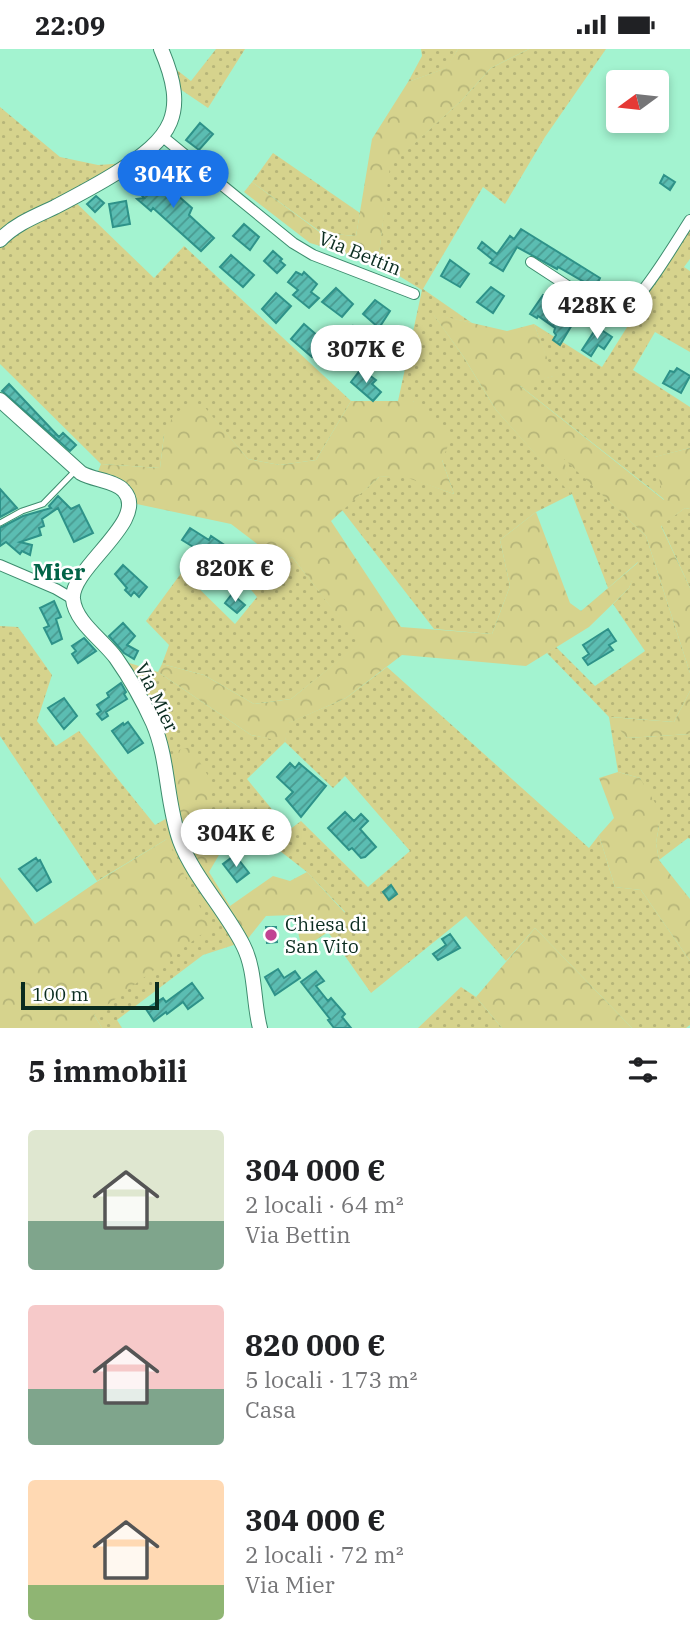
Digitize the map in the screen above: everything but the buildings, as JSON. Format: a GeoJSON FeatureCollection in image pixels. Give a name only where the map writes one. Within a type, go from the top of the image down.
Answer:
{"type":"FeatureCollection","features":[{"type":"Feature","properties":{"kind":"street"},"geometry":{"type":"LineString","coordinates":[[0,240],[16,226],[129,166],[163,137],[173,115],[174,96],[161,49]]}},
{"type":"Feature","properties":{"kind":"street","name":"Via Bettin"},"geometry":{"type":"LineString","coordinates":[[163,137],[293,243],[313,255],[414,294]]}},
{"type":"Feature","properties":{"kind":"street"},"geometry":{"type":"LineString","coordinates":[[531,262],[603,309],[620,310],[638,297],[690,221]]}},
{"type":"Feature","properties":{"kind":"street"},"geometry":{"type":"LineString","coordinates":[[0,400],[76,470],[89,478],[122,488],[130,504],[122,523],[75,588],[73,599],[0,565]]}},
{"type":"Feature","properties":{"kind":"street","name":"Via Mier"},"geometry":{"type":"LineString","coordinates":[[73,599],[80,616],[120,664],[152,722],[161,750],[179,838],[186,854],[244,946],[260,1028]]}},
{"type":"Feature","properties":{"kind":"lane"},"geometry":{"type":"LineString","coordinates":[[0,523],[43,504],[76,470]]}},
{"type":"Feature","properties":{"kind":"green space"},"geometry":{"type":"Polygon","coordinates":[[[216,49],[245,49],[208,108],[177,87],[159,56],[191,81],[216,49]]]}},
{"type":"Feature","properties":{"kind":"green space"},"geometry":{"type":"Polygon","coordinates":[[[421,49],[458,49],[447,68],[408,82],[422,56],[421,49]]]}},
{"type":"Feature","properties":{"kind":"green space"},"geometry":{"type":"Polygon","coordinates":[[[458,49],[529,49],[491,68],[462,100],[390,166],[378,263],[310,243],[244,192],[252,182],[321,233],[356,236],[372,139],[408,82],[446,68],[458,49]]]}},
{"type":"Feature","properties":{"kind":"green space"},"geometry":{"type":"Polygon","coordinates":[[[529,49],[606,49],[545,137],[505,204],[483,187],[423,289],[472,323],[434,315],[496,410],[570,492],[563,457],[646,536],[690,673],[690,691],[674,722],[611,717],[627,738],[690,734],[690,839],[659,860],[656,843],[659,826],[640,778],[618,772],[609,717],[547,653],[556,647],[595,686],[645,651],[613,604],[629,588],[638,562],[608,588],[572,494],[536,512],[500,540],[510,586],[492,634],[434,629],[342,510],[379,477],[402,475],[454,494],[442,460],[413,401],[398,401],[422,290],[378,263],[389,166],[462,100],[491,68],[529,49]]]}},
{"type":"Feature","properties":{"kind":"green space"},"geometry":{"type":"Polygon","coordinates":[[[0,107],[60,157],[98,165],[127,163],[66,193],[154,278],[184,246],[351,401],[316,460],[280,465],[248,459],[202,405],[164,435],[160,468],[101,464],[0,364],[0,107]]]}},
{"type":"Feature","properties":{"kind":"green space"},"geometry":{"type":"Polygon","coordinates":[[[273,153],[360,213],[356,236],[322,233],[252,182],[273,153]]]}},
{"type":"Feature","properties":{"kind":"green space"},"geometry":{"type":"Polygon","coordinates":[[[690,227],[690,259],[684,267],[690,271],[690,352],[655,332],[633,370],[690,407],[690,448],[655,457],[665,500],[519,385],[553,376],[534,324],[602,367],[690,227]]]}},
{"type":"Feature","properties":{"kind":"green space"},"geometry":{"type":"Polygon","coordinates":[[[433,314],[507,331],[534,324],[554,376],[520,386],[664,500],[654,457],[690,448],[690,509],[685,508],[661,526],[690,588],[690,673],[646,536],[564,459],[571,494],[496,410],[433,314]]]}},
{"type":"Feature","properties":{"kind":"green space"},"geometry":{"type":"Polygon","coordinates":[[[351,401],[413,401],[453,434],[442,460],[454,494],[402,476],[379,477],[331,521],[401,627],[492,634],[510,586],[500,540],[536,512],[570,603],[581,611],[640,561],[629,588],[589,627],[526,666],[402,655],[346,698],[289,723],[285,742],[251,735],[158,672],[162,664],[204,675],[254,704],[291,699],[359,644],[293,558],[265,550],[231,524],[132,503],[95,479],[101,464],[160,468],[164,435],[175,412],[202,404],[248,459],[280,465],[316,460],[351,401]]]}},
{"type":"Feature","properties":{"kind":"green space"},"geometry":{"type":"Polygon","coordinates":[[[685,508],[690,509],[690,588],[661,525],[685,508]]]}},
{"type":"Feature","properties":{"kind":"green space"},"geometry":{"type":"Polygon","coordinates":[[[265,550],[293,558],[360,644],[291,699],[254,704],[204,675],[162,664],[169,645],[146,621],[182,572],[235,624],[257,597],[242,579],[265,550]]]}},
{"type":"Feature","properties":{"kind":"green space"},"geometry":{"type":"Polygon","coordinates":[[[0,626],[18,627],[52,675],[37,721],[56,746],[79,731],[155,825],[176,813],[246,941],[203,955],[117,1020],[122,1028],[102,1028],[94,1015],[167,839],[97,881],[0,736],[0,626]]]}},
{"type":"Feature","properties":{"kind":"green space"},"geometry":{"type":"Polygon","coordinates":[[[123,661],[158,672],[251,735],[285,741],[288,723],[346,698],[387,667],[589,848],[599,835],[615,887],[641,890],[690,961],[690,1025],[686,1028],[632,1028],[535,928],[506,961],[466,916],[371,993],[328,932],[345,912],[307,872],[244,823],[233,831],[225,808],[208,816],[171,788],[123,661]],[[285,742],[247,779],[289,830],[301,821],[368,887],[410,851],[345,776],[333,788],[285,742]]]}},
{"type":"Feature","properties":{"kind":"green space"},"geometry":{"type":"Polygon","coordinates":[[[690,691],[690,734],[627,738],[609,717],[674,722],[690,691]]]}},
{"type":"Feature","properties":{"kind":"green space"},"geometry":{"type":"Polygon","coordinates":[[[191,747],[211,781],[208,815],[225,808],[233,831],[209,872],[230,906],[273,876],[290,881],[307,872],[345,913],[328,932],[302,949],[294,915],[266,916],[246,941],[179,831],[171,788],[179,750],[191,747]]]}},
{"type":"Feature","properties":{"kind":"green space"},"geometry":{"type":"Polygon","coordinates":[[[618,772],[640,778],[657,806],[659,826],[656,843],[659,860],[690,899],[690,961],[641,890],[615,887],[599,835],[614,818],[599,778],[618,772]]]}},
{"type":"Feature","properties":{"kind":"green space"},"geometry":{"type":"Polygon","coordinates":[[[167,839],[210,928],[94,1015],[102,1028],[0,1028],[0,877],[35,924],[167,839]]]}},
{"type":"Feature","properties":{"kind":"green space"},"geometry":{"type":"Polygon","coordinates":[[[535,928],[632,1028],[502,1028],[476,997],[535,928]]]}},
{"type":"Feature","properties":{"kind":"green space"},"geometry":{"type":"Polygon","coordinates":[[[461,987],[476,997],[502,1028],[418,1028],[461,987]]]}},
{"type":"Feature","properties":{"kind":"place","name":"Chiesa di San Vito"},"geometry":{"type":"Point","coordinates":[271,935]}},
{"type":"Feature","properties":{"kind":"district","name":"Mier"},"geometry":{"type":"Point","coordinates":[59,572]}}]}
